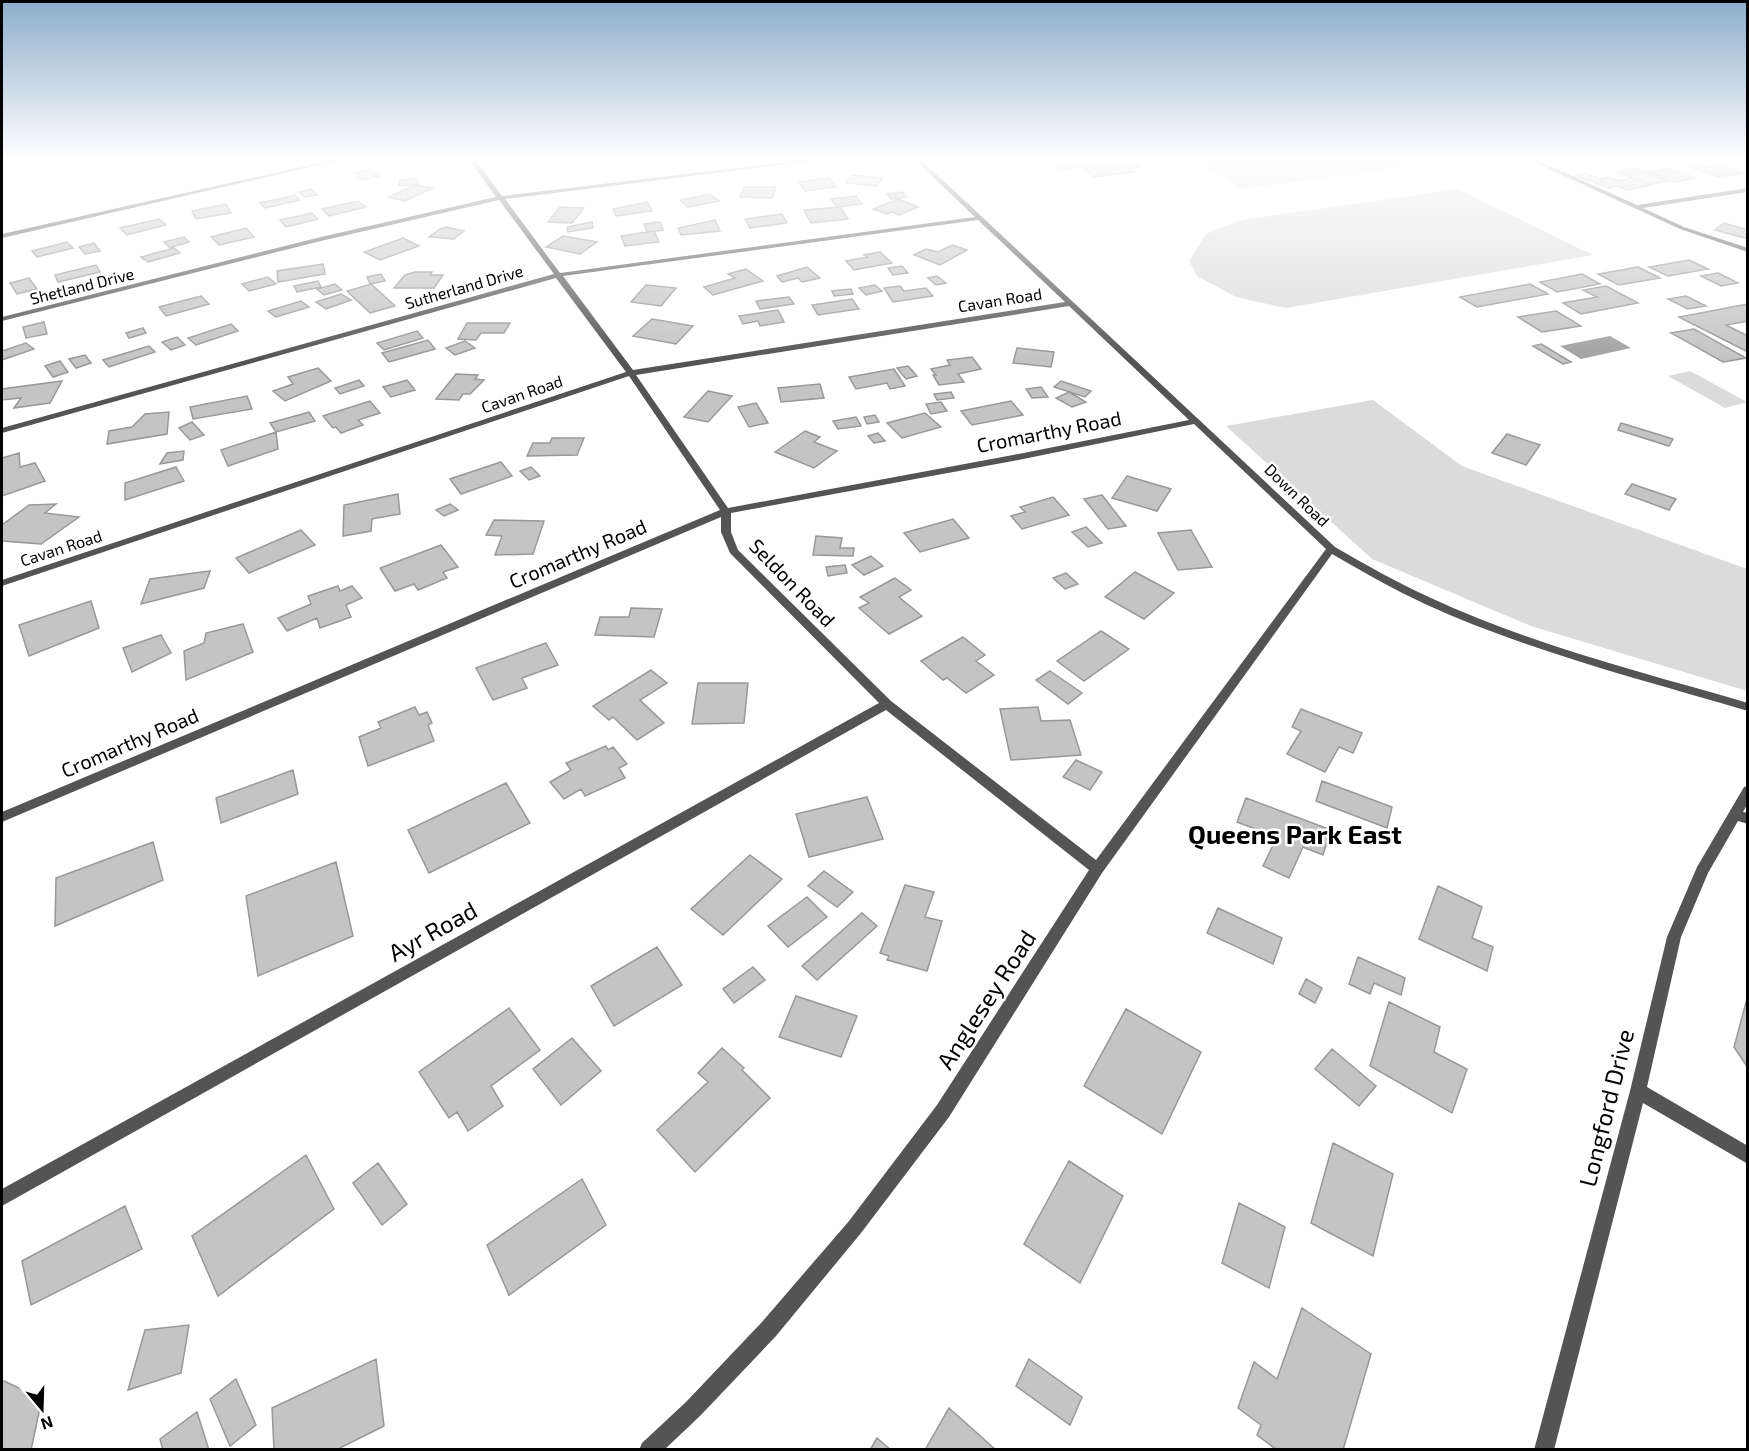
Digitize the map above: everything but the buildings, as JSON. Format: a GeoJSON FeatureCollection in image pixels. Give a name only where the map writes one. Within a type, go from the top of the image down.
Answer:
{"type":"FeatureCollection","features":[{"type":"Feature","properties":{"kind":"street"},"geometry":{"type":"LineString","coordinates":[[2,236],[52,225]]}},
{"type":"Feature","properties":{"kind":"street","name":"Shetland Drive"},"geometry":{"type":"LineString","coordinates":[[2,320],[382,225]]}},
{"type":"Feature","properties":{"kind":"street","name":"Seldon Road"},"geometry":{"type":"LineString","coordinates":[[519,225],[632,373],[726,511],[726,532],[734,551],[887,704],[1097,869]]}},
{"type":"Feature","properties":{"kind":"street","name":"Sutherland Drive"},"geometry":{"type":"LineString","coordinates":[[2,431],[558,275],[930,225]]}},
{"type":"Feature","properties":{"kind":"street","name":"Down Road"},"geometry":{"type":"LineString","coordinates":[[987,225],[1331,549],[1375,577],[1499,630],[1578,657],[1748,707]]}},
{"type":"Feature","properties":{"kind":"street"},"geometry":{"type":"LineString","coordinates":[[1675,225],[1748,250]]}},
{"type":"Feature","properties":{"kind":"street","name":"Cavan Road"},"geometry":{"type":"LineString","coordinates":[[2,583],[632,373],[1070,304]]}},
{"type":"Feature","properties":{"kind":"street","name":"Cromarthy Road"},"geometry":{"type":"LineString","coordinates":[[2,817],[726,511],[1197,421]]}},
{"type":"Feature","properties":{"kind":"street","name":"Anglesey Road"},"geometry":{"type":"LineString","coordinates":[[649,1449],[693,1409],[769,1329],[855,1227],[943,1111],[1097,869],[1331,549]]}},
{"type":"Feature","properties":{"kind":"street","name":"Ayr Road"},"geometry":{"type":"LineString","coordinates":[[2,1198],[887,704]]}},
{"type":"Feature","properties":{"kind":"street","name":"Longford Drive"},"geometry":{"type":"LineString","coordinates":[[1544,1449],[1638,1091],[1674,937],[1702,871],[1741,817],[1748,791]]}},
{"type":"Feature","properties":{"kind":"street"},"geometry":{"type":"LineString","coordinates":[[1638,1091],[1748,1156]]}},
{"type":"Feature","properties":{"kind":"shaded area"},"geometry":{"type":"Polygon","coordinates":[[[1229,225],[1531,225],[1593,255],[1286,308],[1236,297],[1197,276],[1189,261],[1206,234],[1229,225]]]}},
{"type":"Feature","properties":{"kind":"shaded area"},"geometry":{"type":"Polygon","coordinates":[[[1610,336],[1631,348],[1581,359],[1560,346],[1610,336]]]}},
{"type":"Feature","properties":{"kind":"shaded area"},"geometry":{"type":"Polygon","coordinates":[[[1690,371],[1747,402],[1725,408],[1668,376],[1690,371]]]}},
{"type":"Feature","properties":{"kind":"shaded area"},"geometry":{"type":"Polygon","coordinates":[[[1373,400],[1462,466],[1747,569],[1747,691],[1531,626],[1372,559],[1226,426],[1373,400]]]}},
{"type":"Feature","properties":{"kind":"district","name":"Queens Park East"},"geometry":{"type":"Point","coordinates":[1295,835]}}]}
